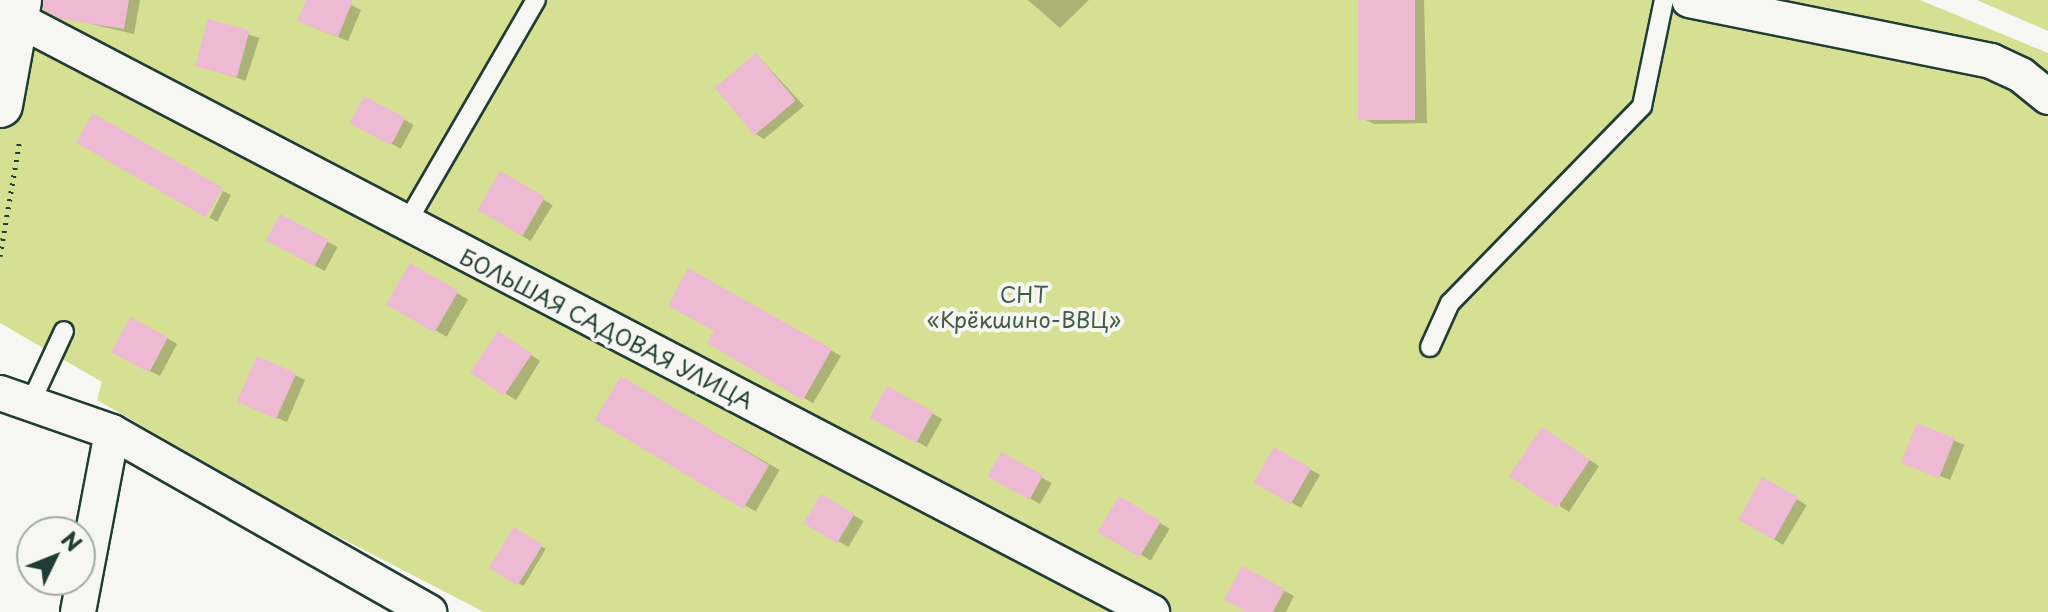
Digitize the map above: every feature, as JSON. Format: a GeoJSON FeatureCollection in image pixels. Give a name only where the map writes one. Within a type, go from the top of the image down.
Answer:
{"type":"FeatureCollection","features":[{"type":"Feature","properties":{"kind":"main road"},"geometry":{"type":"LineString","coordinates":[[0,105],[11,9]]}},
{"type":"Feature","properties":{"kind":"street"},"geometry":{"type":"LineString","coordinates":[[1689,0],[1991,61],[2021,75],[2048,97]]}},
{"type":"Feature","properties":{"kind":"street","name":"БОЛЬШАЯ САДОВАЯ УЛИЦА"},"geometry":{"type":"LineString","coordinates":[[11,9],[63,44],[1152,612]]}},
{"type":"Feature","properties":{"kind":"street"},"geometry":{"type":"LineString","coordinates":[[15,398],[112,432],[429,612]]}},
{"type":"Feature","properties":{"kind":"street"},"geometry":{"type":"LineString","coordinates":[[78,612],[112,432]]}},
{"type":"Feature","properties":{"kind":"lane"},"geometry":{"type":"LineString","coordinates":[[406,224],[536,0]]}},
{"type":"Feature","properties":{"kind":"lane"},"geometry":{"type":"LineString","coordinates":[[1430,347],[1450,303],[1642,106],[1664,0]]}},
{"type":"Feature","properties":{"kind":"lane"},"geometry":{"type":"LineString","coordinates":[[15,398],[64,331]]}},
{"type":"Feature","properties":{"kind":"green space","name":"СНТ «Крёкшино-ВВЦ»"},"geometry":{"type":"Polygon","coordinates":[[[0,0],[1920,0],[2048,53],[2048,612],[484,612],[302,518],[97,400],[102,382],[0,323],[0,0]]]}},
{"type":"Feature","properties":{"kind":"green space"},"geometry":{"type":"Polygon","coordinates":[[[1977,0],[2048,0],[2048,31],[1977,0]]]}},
{"type":"Feature","properties":{"kind":"building"},"geometry":{"type":"Polygon","coordinates":[[[44,0],[129,0],[124,29],[61,19],[44,10],[44,0]]]}},
{"type":"Feature","properties":{"kind":"building"},"geometry":{"type":"Polygon","coordinates":[[[306,0],[353,0],[338,37],[297,21],[306,0]]]}},
{"type":"Feature","properties":{"kind":"building"},"geometry":{"type":"Polygon","coordinates":[[[1358,0],[1415,0],[1415,120],[1358,120],[1358,0]]]}},
{"type":"Feature","properties":{"kind":"building"},"geometry":{"type":"Polygon","coordinates":[[[208,19],[250,30],[237,77],[195,66],[208,19]]]}},
{"type":"Feature","properties":{"kind":"building"},"geometry":{"type":"Polygon","coordinates":[[[756,53],[796,100],[754,135],[715,88],[756,53]]]}},
{"type":"Feature","properties":{"kind":"building"},"geometry":{"type":"Polygon","coordinates":[[[364,96],[405,118],[391,145],[349,123],[364,96]]]}},
{"type":"Feature","properties":{"kind":"building"},"geometry":{"type":"Polygon","coordinates":[[[93,113],[223,188],[206,217],[76,142],[93,113]]]}},
{"type":"Feature","properties":{"kind":"building"},"geometry":{"type":"Polygon","coordinates":[[[500,171],[545,197],[523,236],[478,210],[500,171]]]}},
{"type":"Feature","properties":{"kind":"building"},"geometry":{"type":"Polygon","coordinates":[[[280,214],[329,240],[314,266],[266,240],[280,214]]]}},
{"type":"Feature","properties":{"kind":"building"},"geometry":{"type":"Polygon","coordinates":[[[410,263],[458,291],[434,333],[386,305],[410,263]]]}},
{"type":"Feature","properties":{"kind":"building"},"geometry":{"type":"Polygon","coordinates":[[[688,268],[832,349],[803,400],[707,343],[714,331],[668,306],[688,268]]]}},
{"type":"Feature","properties":{"kind":"building"},"geometry":{"type":"Polygon","coordinates":[[[130,317],[168,337],[149,373],[111,352],[130,317]]]}},
{"type":"Feature","properties":{"kind":"building"},"geometry":{"type":"Polygon","coordinates":[[[498,331],[532,354],[504,395],[470,372],[498,331]]]}},
{"type":"Feature","properties":{"kind":"building"},"geometry":{"type":"Polygon","coordinates":[[[257,356],[296,373],[276,419],[237,402],[257,356]]]}},
{"type":"Feature","properties":{"kind":"building"},"geometry":{"type":"Polygon","coordinates":[[[621,376],[769,465],[743,509],[595,420],[621,376]]]}},
{"type":"Feature","properties":{"kind":"building"},"geometry":{"type":"Polygon","coordinates":[[[887,386],[933,412],[916,443],[870,417],[887,386]]]}},
{"type":"Feature","properties":{"kind":"building"},"geometry":{"type":"Polygon","coordinates":[[[1917,423],[1955,438],[1939,478],[1901,463],[1917,423]]]}},
{"type":"Feature","properties":{"kind":"building"},"geometry":{"type":"Polygon","coordinates":[[[1542,427],[1590,459],[1557,508],[1509,476],[1542,427]]]}},
{"type":"Feature","properties":{"kind":"building"},"geometry":{"type":"Polygon","coordinates":[[[1274,447],[1311,468],[1291,504],[1254,483],[1274,447]]]}},
{"type":"Feature","properties":{"kind":"building"},"geometry":{"type":"Polygon","coordinates":[[[1001,452],[1043,475],[1029,500],[987,476],[1001,452]]]}},
{"type":"Feature","properties":{"kind":"building"},"geometry":{"type":"Polygon","coordinates":[[[1762,477],[1798,497],[1774,540],[1738,520],[1762,477]]]}},
{"type":"Feature","properties":{"kind":"building"},"geometry":{"type":"Polygon","coordinates":[[[821,494],[854,514],[837,543],[803,523],[821,494]]]}},
{"type":"Feature","properties":{"kind":"building"},"geometry":{"type":"Polygon","coordinates":[[[1119,496],[1161,521],[1139,557],[1097,532],[1119,496]]]}},
{"type":"Feature","properties":{"kind":"building"},"geometry":{"type":"Polygon","coordinates":[[[514,527],[543,545],[517,586],[489,568],[514,527]]]}},
{"type":"Feature","properties":{"kind":"building"},"geometry":{"type":"Polygon","coordinates":[[[1242,566],[1285,589],[1273,612],[1247,612],[1224,600],[1242,566]]]}}]}
